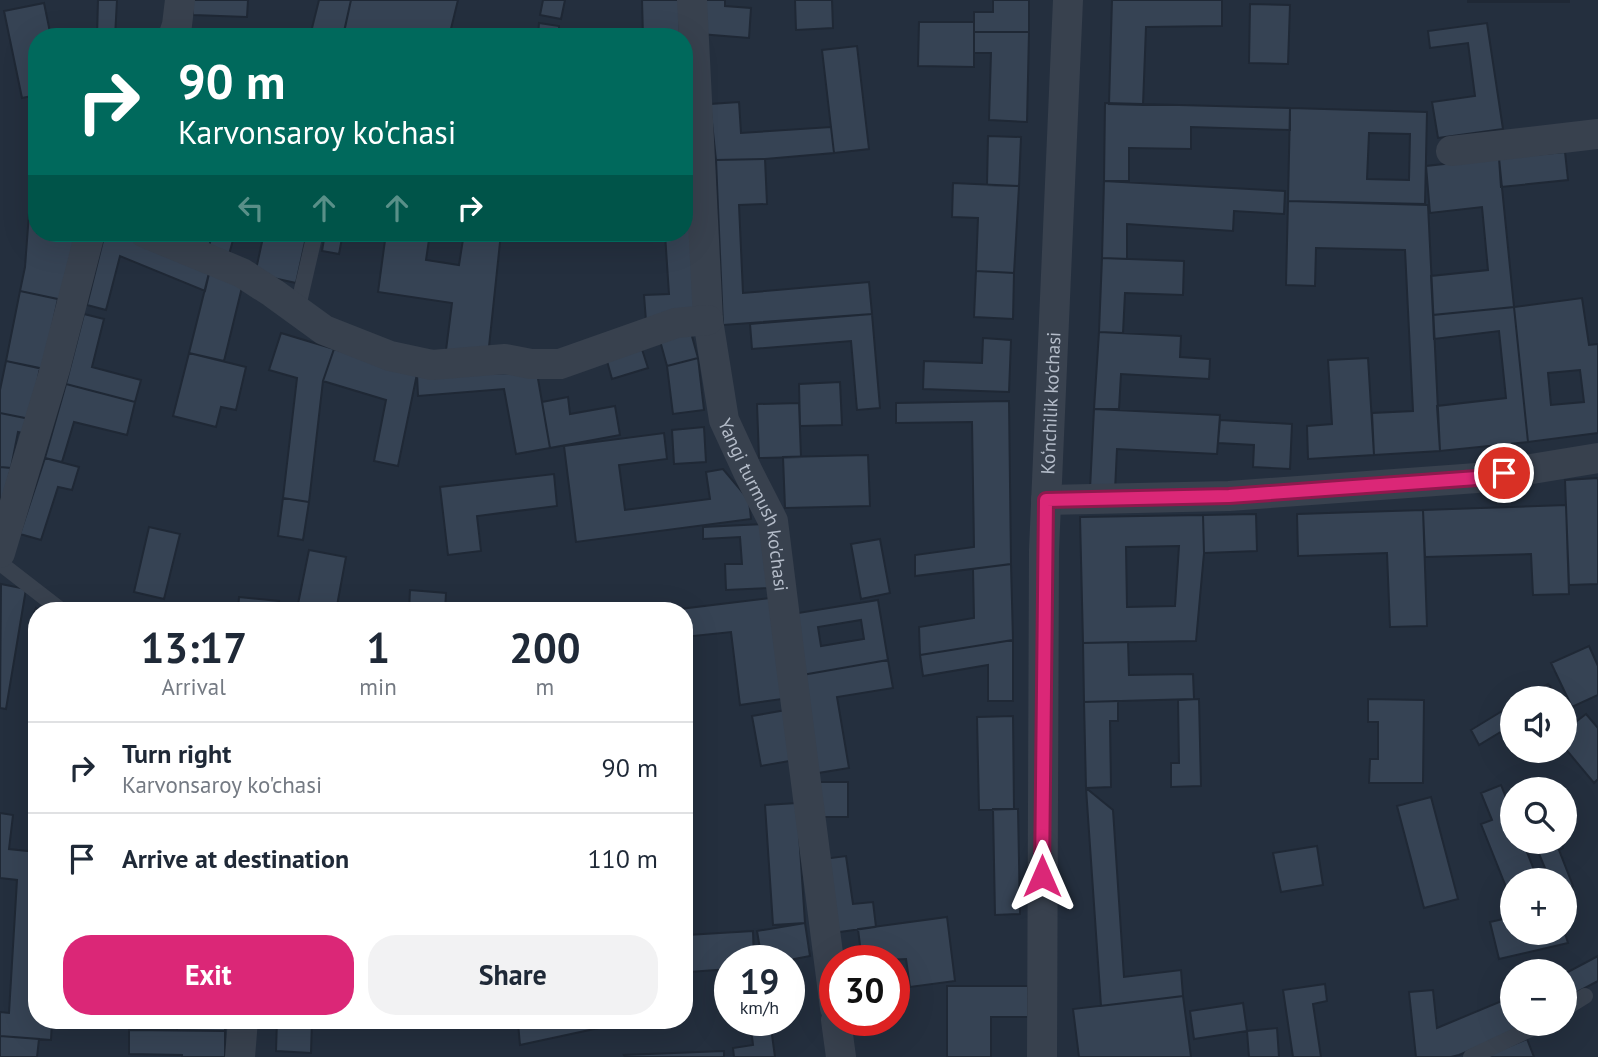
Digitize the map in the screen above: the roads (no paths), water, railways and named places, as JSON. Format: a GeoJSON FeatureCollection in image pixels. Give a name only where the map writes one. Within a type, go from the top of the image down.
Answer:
{"type":"FeatureCollection","features":[{"type":"Feature","properties":{"kind":"street"},"geometry":{"type":"LineString","coordinates":[[176,28],[180,0]]}},
{"type":"Feature","properties":{"kind":"street","name":"Yangi turmush ko'chasi"},"geometry":{"type":"LineString","coordinates":[[692,0],[708,320],[724,420],[774,520],[827,945]]}},
{"type":"Feature","properties":{"kind":"street","name":"Ko‘nchilik ko'chasi"},"geometry":{"type":"LineString","coordinates":[[1042,1057],[1044,550],[1068,0]]}},
{"type":"Feature","properties":{"kind":"street"},"geometry":{"type":"LineString","coordinates":[[1451,150],[1598,134]]}},
{"type":"Feature","properties":{"kind":"street"},"geometry":{"type":"LineString","coordinates":[[0,553],[55,369],[88,242]]}},
{"type":"Feature","properties":{"kind":"street"},"geometry":{"type":"LineString","coordinates":[[167,242],[242,273],[324,330],[390,356],[432,365],[505,359],[531,364],[560,364],[676,323],[708,320]]}},
{"type":"Feature","properties":{"kind":"street"},"geometry":{"type":"LineString","coordinates":[[1046,500],[1229,496],[1477,478],[1598,458]]}},
{"type":"Feature","properties":{"kind":"street"},"geometry":{"type":"LineString","coordinates":[[240,1057],[242,1029]]}},
{"type":"Feature","properties":{"kind":"street"},"geometry":{"type":"LineString","coordinates":[[838,1036],[841,1057]]}},
{"type":"Feature","properties":{"kind":"lane"},"geometry":{"type":"LineString","coordinates":[[297,310],[313,242]]}},
{"type":"Feature","properties":{"kind":"lane"},"geometry":{"type":"LineString","coordinates":[[0,563],[50,602]]}},
{"type":"Feature","properties":{"kind":"lane"},"geometry":{"type":"LineString","coordinates":[[1577,1001],[1585,996]]}},
{"type":"Feature","properties":{"kind":"lane"},"geometry":{"type":"LineString","coordinates":[[1471,1057],[1516,1036]]}}]}
